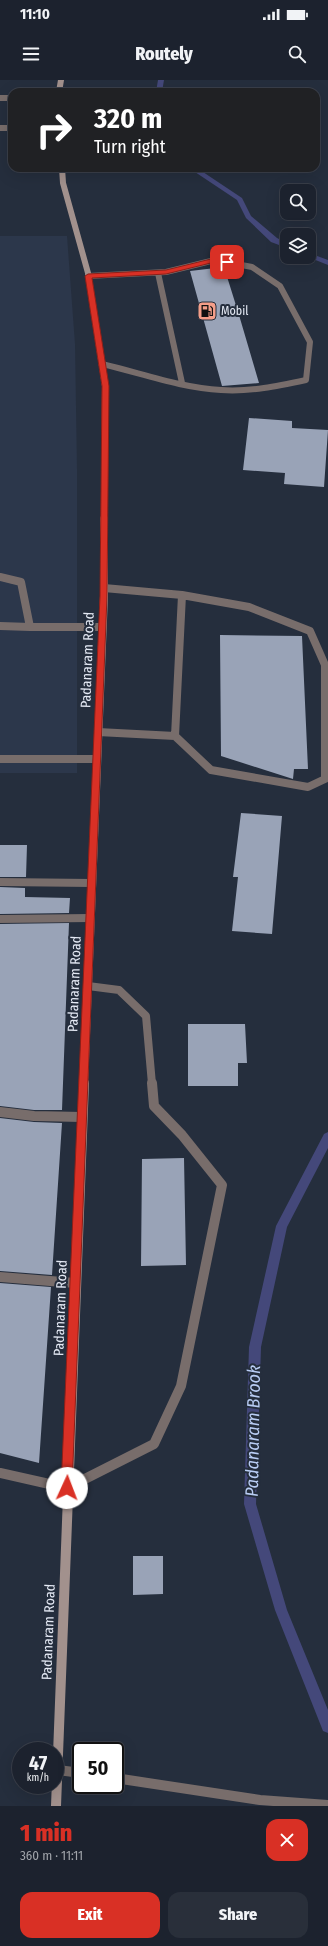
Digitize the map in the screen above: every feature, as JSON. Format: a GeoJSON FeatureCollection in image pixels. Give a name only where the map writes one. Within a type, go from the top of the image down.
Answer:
{"type":"FeatureCollection","features":[{"type":"Feature","properties":{"kind":"main road","name":"Padanaram Road"},"geometry":{"type":"LineString","coordinates":[[59,1742],[75,1283],[104,588],[105,386],[88,276],[63,182],[62,172]]}},
{"type":"Feature","properties":{"kind":"main road","name":"Padanaram Road"},"geometry":{"type":"LineString","coordinates":[[56,1806],[57,1794]]}},
{"type":"Feature","properties":{"kind":"street"},"geometry":{"type":"LineString","coordinates":[[88,276],[158,272],[215,260],[252,267],[280,286],[296,313],[310,342],[306,380],[281,386],[247,390],[210,390],[102,364]]}},
{"type":"Feature","properties":{"kind":"street"},"geometry":{"type":"LineString","coordinates":[[158,272],[182,383]]}},
{"type":"Feature","properties":{"kind":"street"},"geometry":{"type":"LineString","coordinates":[[0,577],[21,582],[30,627]]}},
{"type":"Feature","properties":{"kind":"street"},"geometry":{"type":"LineString","coordinates":[[98,732],[175,736],[211,770],[308,787],[326,779],[325,665],[310,631],[249,607],[182,595],[104,588]]}},
{"type":"Feature","properties":{"kind":"street"},"geometry":{"type":"LineString","coordinates":[[175,736],[182,595]]}},
{"type":"Feature","properties":{"kind":"street"},"geometry":{"type":"LineString","coordinates":[[0,626],[102,627]]}},
{"type":"Feature","properties":{"kind":"street"},"geometry":{"type":"LineString","coordinates":[[0,759],[97,759]]}},
{"type":"Feature","properties":{"kind":"street"},"geometry":{"type":"LineString","coordinates":[[0,882],[92,883]]}},
{"type":"Feature","properties":{"kind":"street"},"geometry":{"type":"LineString","coordinates":[[0,919],[90,918]]}},
{"type":"Feature","properties":{"kind":"street"},"geometry":{"type":"LineString","coordinates":[[0,1473],[67,1488],[154,1444],[181,1386],[222,1185],[182,1135],[154,1106],[146,1016],[119,990],[88,986]]}},
{"type":"Feature","properties":{"kind":"street"},"geometry":{"type":"LineString","coordinates":[[0,1112],[34,1116],[82,1117]]}},
{"type":"Feature","properties":{"kind":"street"},"geometry":{"type":"LineString","coordinates":[[0,1277],[75,1283]]}},
{"type":"Feature","properties":{"kind":"street"},"geometry":{"type":"LineString","coordinates":[[124,1779],[260,1800],[328,1805]]}},
{"type":"Feature","properties":{"kind":"shaded area"},"geometry":{"type":"Polygon","coordinates":[[[0,236],[67,236],[75,344],[77,470],[77,773],[0,773],[0,236]]]}},
{"type":"Feature","properties":{"kind":"building"},"geometry":{"type":"Polygon","coordinates":[[[224,267],[259,383],[222,386],[190,271],[224,267]]]}},
{"type":"Feature","properties":{"kind":"building"},"geometry":{"type":"Polygon","coordinates":[[[249,418],[292,421],[292,428],[328,430],[324,487],[284,484],[285,473],[243,470],[249,418]]]}},
{"type":"Feature","properties":{"kind":"building"},"geometry":{"type":"Polygon","coordinates":[[[220,635],[302,636],[308,769],[294,769],[293,779],[221,756],[220,635]]]}},
{"type":"Feature","properties":{"kind":"building"},"geometry":{"type":"Polygon","coordinates":[[[241,813],[282,816],[272,934],[232,931],[238,877],[233,877],[241,813]]]}},
{"type":"Feature","properties":{"kind":"building"},"geometry":{"type":"Polygon","coordinates":[[[0,845],[27,845],[26,877],[0,877],[0,845]]]}},
{"type":"Feature","properties":{"kind":"building"},"geometry":{"type":"Polygon","coordinates":[[[0,887],[25,888],[25,897],[70,898],[69,913],[0,914],[0,887]]]}},
{"type":"Feature","properties":{"kind":"building"},"geometry":{"type":"Polygon","coordinates":[[[69,923],[62,1110],[34,1110],[0,1106],[0,924],[69,923]]]}},
{"type":"Feature","properties":{"kind":"building"},"geometry":{"type":"Polygon","coordinates":[[[188,1024],[245,1024],[247,1063],[238,1063],[238,1086],[188,1086],[188,1024]]]}},
{"type":"Feature","properties":{"kind":"building"},"geometry":{"type":"Polygon","coordinates":[[[0,1118],[34,1122],[62,1123],[52,1275],[0,1271],[0,1118]]]}},
{"type":"Feature","properties":{"kind":"building"},"geometry":{"type":"Polygon","coordinates":[[[184,1158],[186,1265],[141,1266],[142,1159],[184,1158]]]}},
{"type":"Feature","properties":{"kind":"building"},"geometry":{"type":"Polygon","coordinates":[[[0,1283],[51,1287],[39,1463],[0,1453],[0,1283]]]}},
{"type":"Feature","properties":{"kind":"building"},"geometry":{"type":"Polygon","coordinates":[[[133,1556],[163,1556],[163,1594],[133,1595],[133,1556]]]}},
{"type":"Feature","properties":{"kind":"waterway","name":"Padanaram Brook"},"geometry":{"type":"LineString","coordinates":[[160,88],[161,80]]}},
{"type":"Feature","properties":{"kind":"waterway","name":"Padanaram Brook"},"geometry":{"type":"LineString","coordinates":[[198,172],[240,199],[248,217],[274,240],[280,243]]}},
{"type":"Feature","properties":{"kind":"waterway","name":"Padanaram Brook"},"geometry":{"type":"LineString","coordinates":[[316,258],[328,263]]}},
{"type":"Feature","properties":{"kind":"waterway","name":"Padanaram Brook"},"geometry":{"type":"LineString","coordinates":[[328,1137],[282,1226],[255,1347],[250,1504],[281,1610],[328,1726]]}},
{"type":"Feature","properties":{"kind":"place","name":"Mobil"},"geometry":{"type":"Point","coordinates":[207,311]}},
{"type":"Feature","properties":{"kind":"route"},"geometry":{"type":"LineString","coordinates":[[67,1488],[104,596],[105,386],[88,276],[166,272],[215,260],[227,262]]}}]}
